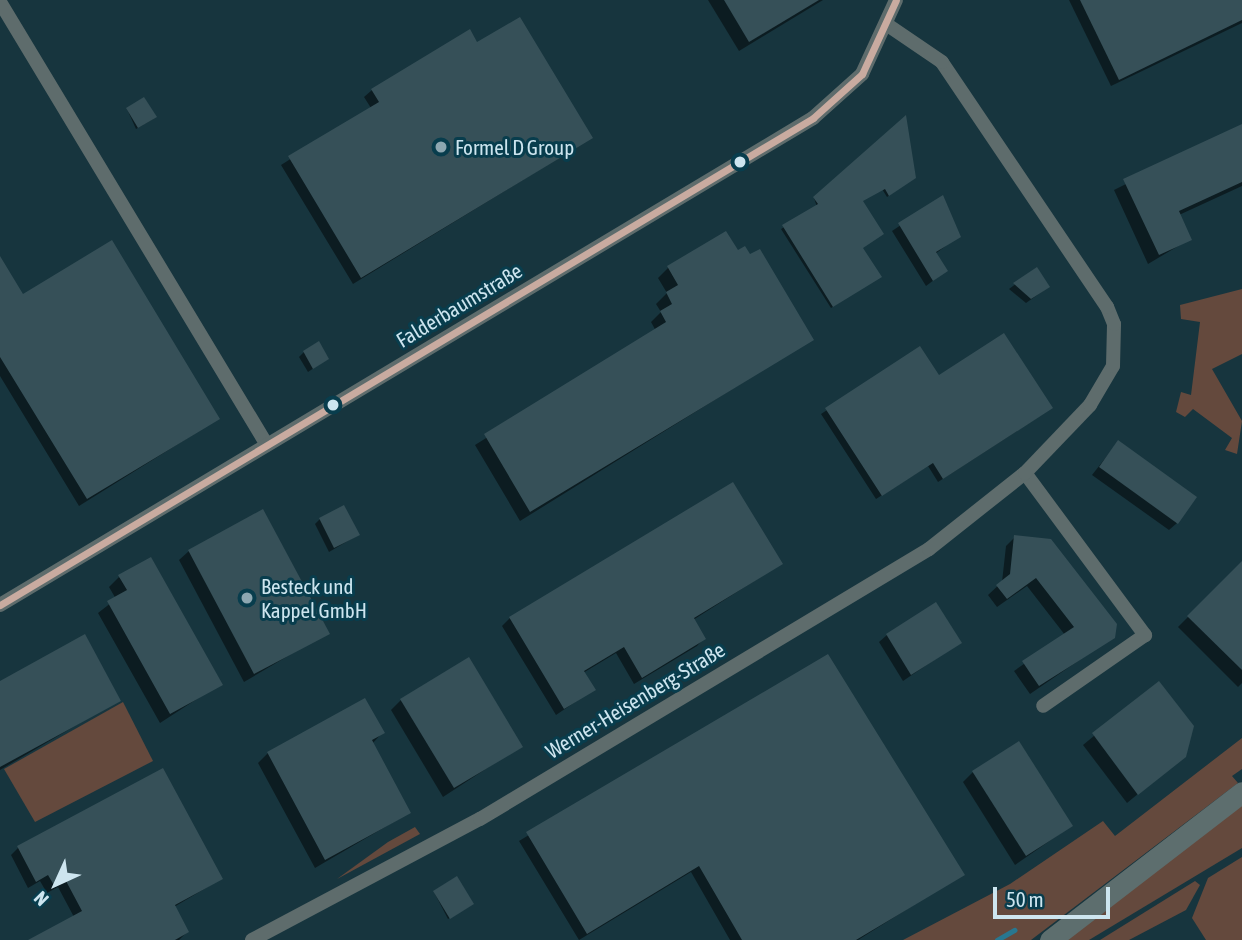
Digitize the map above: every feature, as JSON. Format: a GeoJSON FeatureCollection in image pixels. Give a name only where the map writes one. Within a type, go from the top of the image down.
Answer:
{"type":"FeatureCollection","features":[{"type":"Feature","properties":{"kind":"main road"},"geometry":{"type":"LineString","coordinates":[[1050,940],[1242,792]]}},
{"type":"Feature","properties":{"kind":"street","name":"Falderbaumstraße"},"geometry":{"type":"LineString","coordinates":[[0,605],[813,118],[862,74],[889,26],[896,0]]}},
{"type":"Feature","properties":{"kind":"street"},"geometry":{"type":"LineString","coordinates":[[0,2],[267,445]]}},
{"type":"Feature","properties":{"kind":"street","name":"Werner-Heisenberg-Straße"},"geometry":{"type":"LineString","coordinates":[[252,940],[480,819],[929,549],[1025,473],[1090,405],[1113,366],[1114,324],[942,62],[889,26]]}},
{"type":"Feature","properties":{"kind":"street"},"geometry":{"type":"LineString","coordinates":[[1025,473],[1144,635],[1043,706]]}},
{"type":"Feature","properties":{"kind":"shaded area"},"geometry":{"type":"Polygon","coordinates":[[[1242,289],[1242,354],[1212,369],[1242,421],[1237,454],[1225,450],[1232,438],[1193,409],[1185,417],[1176,412],[1181,392],[1191,395],[1200,322],[1181,319],[1180,305],[1242,289]]]}},
{"type":"Feature","properties":{"kind":"shaded area"},"geometry":{"type":"Polygon","coordinates":[[[123,702],[153,761],[35,822],[4,769],[123,702]]]}},
{"type":"Feature","properties":{"kind":"shaded area"},"geometry":{"type":"Polygon","coordinates":[[[1242,738],[1242,769],[1232,776],[1238,783],[1031,940],[903,940],[1010,884],[1103,821],[1115,836],[1242,738]]]}},
{"type":"Feature","properties":{"kind":"shaded area"},"geometry":{"type":"Polygon","coordinates":[[[1242,805],[1242,848],[1089,940],[1067,940],[1242,805]]]}},
{"type":"Feature","properties":{"kind":"shaded area"},"geometry":{"type":"Polygon","coordinates":[[[415,827],[420,834],[337,879],[388,842],[415,827]]]}},
{"type":"Feature","properties":{"kind":"shaded area"},"geometry":{"type":"Polygon","coordinates":[[[1242,857],[1242,940],[1206,940],[1192,918],[1208,878],[1242,857]]]}},
{"type":"Feature","properties":{"kind":"shaded area"},"geometry":{"type":"Polygon","coordinates":[[[1195,881],[1200,885],[1186,910],[1129,940],[1100,940],[1195,881]]]}},
{"type":"Feature","properties":{"kind":"building"},"geometry":{"type":"Polygon","coordinates":[[[724,0],[819,0],[749,42],[724,0]]]}},
{"type":"Feature","properties":{"kind":"building"},"geometry":{"type":"Polygon","coordinates":[[[1080,0],[1242,0],[1242,20],[1119,80],[1080,0]]]}},
{"type":"Feature","properties":{"kind":"building","name":"Formel D Group"},"geometry":{"type":"Polygon","coordinates":[[[520,17],[593,138],[361,278],[288,156],[379,102],[371,89],[470,29],[477,42],[520,17]]]}},
{"type":"Feature","properties":{"kind":"building"},"geometry":{"type":"Polygon","coordinates":[[[144,97],[157,117],[138,128],[126,108],[144,97]]]}},
{"type":"Feature","properties":{"kind":"building"},"geometry":{"type":"Polygon","coordinates":[[[906,115],[916,178],[889,196],[885,189],[863,201],[884,234],[863,248],[882,277],[833,307],[782,225],[818,204],[813,197],[906,115]]]}},
{"type":"Feature","properties":{"kind":"building"},"geometry":{"type":"Polygon","coordinates":[[[1242,124],[1242,182],[1179,211],[1192,240],[1159,255],[1123,179],[1242,124]]]}},
{"type":"Feature","properties":{"kind":"building"},"geometry":{"type":"Polygon","coordinates":[[[943,195],[961,237],[936,252],[948,271],[933,281],[898,223],[943,195]]]}},
{"type":"Feature","properties":{"kind":"building"},"geometry":{"type":"Polygon","coordinates":[[[726,231],[738,250],[745,246],[750,254],[760,249],[814,340],[530,512],[484,434],[666,322],[660,311],[672,304],[666,292],[678,285],[667,266],[726,231]]]}},
{"type":"Feature","properties":{"kind":"building"},"geometry":{"type":"Polygon","coordinates":[[[112,240],[220,419],[87,499],[0,357],[0,256],[23,294],[112,240]]]}},
{"type":"Feature","properties":{"kind":"building"},"geometry":{"type":"Polygon","coordinates":[[[1037,267],[1050,287],[1031,299],[1013,283],[1037,267]]]}},
{"type":"Feature","properties":{"kind":"building"},"geometry":{"type":"Polygon","coordinates":[[[1004,333],[1053,408],[943,479],[933,463],[882,496],[825,408],[920,346],[939,375],[1004,333]]]}},
{"type":"Feature","properties":{"kind":"building"},"geometry":{"type":"Polygon","coordinates":[[[319,341],[329,359],[313,369],[303,351],[319,341]]]}},
{"type":"Feature","properties":{"kind":"building"},"geometry":{"type":"Polygon","coordinates":[[[1118,440],[1197,497],[1178,524],[1099,467],[1118,440]]]}},
{"type":"Feature","properties":{"kind":"building"},"geometry":{"type":"Polygon","coordinates":[[[733,482],[783,564],[694,618],[706,639],[642,678],[624,647],[584,671],[596,690],[564,709],[509,617],[733,482]]]}},
{"type":"Feature","properties":{"kind":"building"},"geometry":{"type":"Polygon","coordinates":[[[344,505],[360,535],[334,548],[319,518],[344,505]]]}},
{"type":"Feature","properties":{"kind":"building","name":"Besteck und Kappel GmbH"},"geometry":{"type":"Polygon","coordinates":[[[263,509],[330,634],[254,674],[188,550],[263,509]]]}},
{"type":"Feature","properties":{"kind":"building"},"geometry":{"type":"Polygon","coordinates":[[[1014,535],[1051,539],[1117,624],[1115,638],[1039,686],[1022,661],[1074,627],[1036,578],[1007,599],[996,585],[1010,574],[1014,535]]]}},
{"type":"Feature","properties":{"kind":"building"},"geometry":{"type":"Polygon","coordinates":[[[151,557],[223,685],[170,714],[107,601],[127,590],[118,575],[151,557]]]}},
{"type":"Feature","properties":{"kind":"building"},"geometry":{"type":"Polygon","coordinates":[[[1242,561],[1242,670],[1187,616],[1242,561]]]}},
{"type":"Feature","properties":{"kind":"building"},"geometry":{"type":"Polygon","coordinates":[[[936,602],[962,643],[911,675],[886,634],[936,602]]]}},
{"type":"Feature","properties":{"kind":"building"},"geometry":{"type":"Polygon","coordinates":[[[85,634],[121,701],[0,767],[0,681],[85,634]]]}},
{"type":"Feature","properties":{"kind":"building"},"geometry":{"type":"Polygon","coordinates":[[[828,654],[965,875],[856,940],[742,940],[699,866],[587,934],[526,832],[828,654]]]}},
{"type":"Feature","properties":{"kind":"building"},"geometry":{"type":"Polygon","coordinates":[[[469,657],[523,747],[454,788],[400,699],[469,657]]]}},
{"type":"Feature","properties":{"kind":"building"},"geometry":{"type":"Polygon","coordinates":[[[1159,681],[1194,726],[1186,757],[1138,795],[1092,733],[1159,681]]]}},
{"type":"Feature","properties":{"kind":"building"},"geometry":{"type":"Polygon","coordinates":[[[365,698],[385,733],[372,740],[411,813],[325,860],[267,752],[365,698]]]}},
{"type":"Feature","properties":{"kind":"building"},"geometry":{"type":"Polygon","coordinates":[[[1019,741],[1073,826],[1026,856],[972,771],[1019,741]]]}},
{"type":"Feature","properties":{"kind":"building"},"geometry":{"type":"Polygon","coordinates":[[[163,768],[223,879],[175,905],[189,932],[175,940],[28,940],[82,911],[66,881],[55,887],[48,875],[36,882],[17,846],[163,768]]]}},
{"type":"Feature","properties":{"kind":"building"},"geometry":{"type":"Polygon","coordinates":[[[457,876],[474,904],[450,919],[433,891],[457,876]]]}},
{"type":"Feature","properties":{"kind":"waterway"},"geometry":{"type":"LineString","coordinates":[[997,940],[1014,930]]}},
{"type":"Feature","properties":{"kind":"transit line"},"geometry":{"type":"LineString","coordinates":[[0,605],[813,118],[862,74],[896,0]]}},
{"type":"Feature","properties":{"kind":"place","name":"Formel D Group"},"geometry":{"type":"Point","coordinates":[441,147]}},
{"type":"Feature","properties":{"kind":"place","name":"Besteck und Kappel GmbH"},"geometry":{"type":"Point","coordinates":[247,598]}}]}
